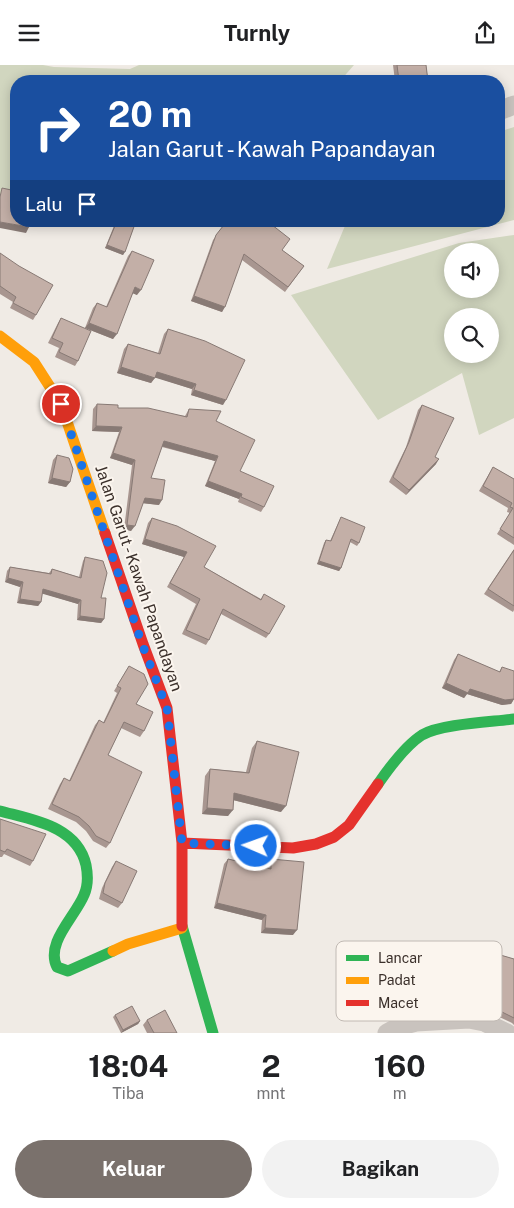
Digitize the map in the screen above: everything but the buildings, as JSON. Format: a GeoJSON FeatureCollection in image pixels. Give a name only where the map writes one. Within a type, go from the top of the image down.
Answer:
{"type":"FeatureCollection","features":[{"type":"Feature","properties":{"kind":"street","name":"Jalan Garut - Kawah Papandayan"},"geometry":{"type":"LineString","coordinates":[[0,336],[34,362],[61,404],[142,644],[167,708],[182,843],[182,928],[213,1033]]}},
{"type":"Feature","properties":{"kind":"street"},"geometry":{"type":"LineString","coordinates":[[182,843],[293,848],[316,844],[334,837],[349,825],[391,766],[422,735],[439,728],[514,719]]}},
{"type":"Feature","properties":{"kind":"street"},"geometry":{"type":"LineString","coordinates":[[0,811],[43,823],[69,836],[82,854],[88,873],[85,894],[54,948],[53,959],[55,966],[61,970],[68,971],[128,944],[182,928]]}},
{"type":"Feature","properties":{"kind":"street"},"geometry":{"type":"LineString","coordinates":[[387,1033],[398,1027],[416,1022],[434,1021]]}},
{"type":"Feature","properties":{"kind":"street"},"geometry":{"type":"LineString","coordinates":[[479,1021],[507,1033]]}},
{"type":"Feature","properties":{"kind":"green space"},"geometry":{"type":"Polygon","coordinates":[[[0,65],[130,69],[139,65],[354,65],[345,75],[10,75],[10,194],[0,202],[0,65]]]}},
{"type":"Feature","properties":{"kind":"green space"},"geometry":{"type":"Polygon","coordinates":[[[514,127],[514,220],[505,222],[505,130],[514,127]]]}},
{"type":"Feature","properties":{"kind":"green space"},"geometry":{"type":"Polygon","coordinates":[[[344,227],[487,227],[327,269],[344,227]]]}},
{"type":"Feature","properties":{"kind":"green space"},"geometry":{"type":"Polygon","coordinates":[[[514,235],[514,418],[479,435],[462,373],[378,420],[291,295],[444,248],[444,298],[499,298],[499,243],[459,243],[514,235]]]}},
{"type":"Feature","properties":{"kind":"traffic: fast"},"geometry":{"type":"LineString","coordinates":[[378,784],[404,751],[422,735],[430,731],[480,722],[514,719]]}},
{"type":"Feature","properties":{"kind":"traffic: fast"},"geometry":{"type":"LineString","coordinates":[[0,811],[39,822],[64,833],[81,852],[86,865],[87,880],[85,892],[58,939],[55,949],[54,958],[57,967],[68,971],[113,951]]}},
{"type":"Feature","properties":{"kind":"traffic: fast"},"geometry":{"type":"LineString","coordinates":[[182,926],[213,1033]]}},
{"type":"Feature","properties":{"kind":"traffic: slow"},"geometry":{"type":"LineString","coordinates":[[0,336],[34,362],[61,404],[105,533]]}},
{"type":"Feature","properties":{"kind":"traffic: slow"},"geometry":{"type":"LineString","coordinates":[[113,951],[128,944],[182,928]]}},
{"type":"Feature","properties":{"kind":"traffic: jam"},"geometry":{"type":"LineString","coordinates":[[105,533],[167,708],[182,843],[182,926]]}},
{"type":"Feature","properties":{"kind":"traffic: jam"},"geometry":{"type":"LineString","coordinates":[[182,843],[293,848],[316,844],[334,837],[349,825],[378,784]]}},
{"type":"Feature","properties":{"kind":"route"},"geometry":{"type":"LineString","coordinates":[[61,404],[142,644],[167,708],[182,843],[256,846]]}}]}
